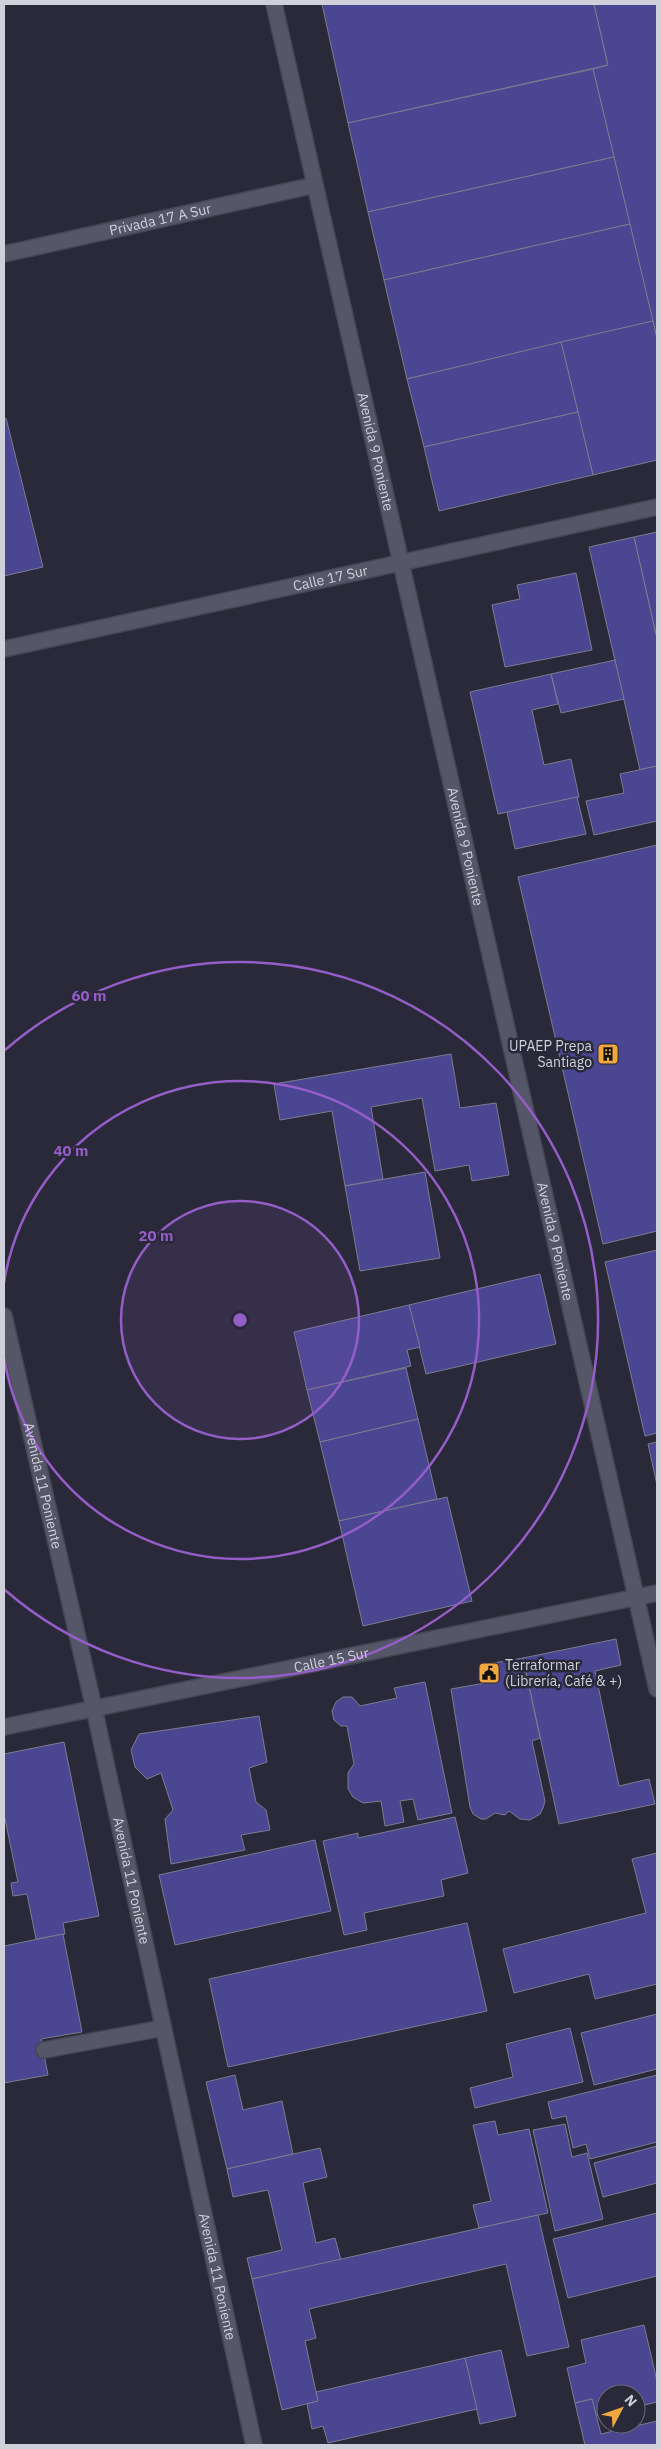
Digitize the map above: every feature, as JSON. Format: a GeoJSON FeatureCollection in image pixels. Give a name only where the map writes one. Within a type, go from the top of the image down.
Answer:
{"type":"FeatureCollection","features":[{"type":"Feature","properties":{"kind":"street","name":"Avenida 9 Poniente"},"geometry":{"type":"LineString","coordinates":[[274,4],[657,1689]]}},
{"type":"Feature","properties":{"kind":"street","name":"Privada 17 A Sur"},"geometry":{"type":"LineString","coordinates":[[4,254],[315,184]]}},
{"type":"Feature","properties":{"kind":"street","name":"Calle 17 Sur"},"geometry":{"type":"LineString","coordinates":[[4,650],[657,507]]}},
{"type":"Feature","properties":{"kind":"street","name":"Avenida 11 Poniente"},"geometry":{"type":"LineString","coordinates":[[4,1316],[94,1708],[254,2445]]}},
{"type":"Feature","properties":{"kind":"street","name":"Calle 15 Sur"},"geometry":{"type":"LineString","coordinates":[[4,1726],[657,1593]]}},
{"type":"Feature","properties":{"kind":"street"},"geometry":{"type":"LineString","coordinates":[[44,2050],[163,2028]]}},
{"type":"Feature","properties":{"kind":"building"},"geometry":{"type":"Polygon","coordinates":[[[322,4],[594,4],[608,65],[348,123],[322,4]]]}},
{"type":"Feature","properties":{"kind":"building"},"geometry":{"type":"Polygon","coordinates":[[[594,4],[657,4],[657,339],[593,69],[608,65],[594,4]]]}},
{"type":"Feature","properties":{"kind":"building"},"geometry":{"type":"Polygon","coordinates":[[[593,69],[614,157],[368,212],[348,123],[593,69]]]}},
{"type":"Feature","properties":{"kind":"building"},"geometry":{"type":"Polygon","coordinates":[[[614,157],[630,224],[384,280],[368,212],[614,157]]]}},
{"type":"Feature","properties":{"kind":"building"},"geometry":{"type":"Polygon","coordinates":[[[630,224],[653,321],[407,379],[384,280],[630,224]]]}},
{"type":"Feature","properties":{"kind":"building"},"geometry":{"type":"Polygon","coordinates":[[[653,321],[657,339],[657,460],[593,475],[561,342],[653,321]]]}},
{"type":"Feature","properties":{"kind":"building"},"geometry":{"type":"Polygon","coordinates":[[[561,342],[578,412],[424,447],[407,379],[561,342]]]}},
{"type":"Feature","properties":{"kind":"building"},"geometry":{"type":"Polygon","coordinates":[[[578,412],[593,475],[439,511],[424,447],[578,412]]]}},
{"type":"Feature","properties":{"kind":"building"},"geometry":{"type":"Polygon","coordinates":[[[6,418],[43,567],[4,576],[4,419],[6,418]]]}},
{"type":"Feature","properties":{"kind":"building"},"geometry":{"type":"Polygon","coordinates":[[[657,532],[657,639],[634,537],[657,532]]]}},
{"type":"Feature","properties":{"kind":"building"},"geometry":{"type":"Polygon","coordinates":[[[634,537],[657,639],[657,766],[640,770],[589,547],[634,537]]]}},
{"type":"Feature","properties":{"kind":"building"},"geometry":{"type":"Polygon","coordinates":[[[576,573],[592,650],[505,667],[492,605],[520,599],[517,585],[576,573]]]}},
{"type":"Feature","properties":{"kind":"building"},"geometry":{"type":"Polygon","coordinates":[[[615,660],[624,699],[561,713],[551,674],[615,660]]]}},
{"type":"Feature","properties":{"kind":"building"},"geometry":{"type":"Polygon","coordinates":[[[551,674],[558,704],[532,710],[544,765],[571,759],[579,797],[498,814],[470,692],[551,674]]]}},
{"type":"Feature","properties":{"kind":"building"},"geometry":{"type":"Polygon","coordinates":[[[657,766],[657,821],[594,835],[586,801],[624,793],[620,774],[657,766]]]}},
{"type":"Feature","properties":{"kind":"building"},"geometry":{"type":"Polygon","coordinates":[[[577,797],[586,834],[515,849],[507,812],[577,797]]]}},
{"type":"Feature","properties":{"kind":"building","name":"UPAEP Prepa Santiago"},"geometry":{"type":"Polygon","coordinates":[[[657,845],[657,1231],[603,1244],[518,877],[657,845]]]}},
{"type":"Feature","properties":{"kind":"building"},"geometry":{"type":"Polygon","coordinates":[[[451,1054],[460,1108],[496,1103],[509,1175],[472,1181],[469,1165],[435,1171],[422,1098],[371,1107],[383,1179],[345,1186],[332,1111],[280,1120],[274,1084],[451,1054]]]}},
{"type":"Feature","properties":{"kind":"building"},"geometry":{"type":"Polygon","coordinates":[[[425,1172],[440,1258],[360,1271],[345,1186],[425,1172]]]}},
{"type":"Feature","properties":{"kind":"building"},"geometry":{"type":"Polygon","coordinates":[[[657,1250],[657,1433],[645,1436],[605,1262],[657,1250]]]}},
{"type":"Feature","properties":{"kind":"building"},"geometry":{"type":"Polygon","coordinates":[[[540,1274],[556,1344],[426,1374],[409,1305],[540,1274]]]}},
{"type":"Feature","properties":{"kind":"building"},"geometry":{"type":"Polygon","coordinates":[[[409,1305],[420,1347],[407,1350],[411,1366],[307,1390],[294,1332],[409,1305]]]}},
{"type":"Feature","properties":{"kind":"building"},"geometry":{"type":"Polygon","coordinates":[[[406,1368],[418,1419],[320,1442],[307,1390],[406,1368]]]}},
{"type":"Feature","properties":{"kind":"building"},"geometry":{"type":"Polygon","coordinates":[[[418,1419],[437,1499],[339,1521],[320,1442],[418,1419]]]}},
{"type":"Feature","properties":{"kind":"building"},"geometry":{"type":"Polygon","coordinates":[[[657,1442],[657,1485],[648,1444],[657,1442]]]}},
{"type":"Feature","properties":{"kind":"building"},"geometry":{"type":"Polygon","coordinates":[[[447,1497],[472,1601],[363,1626],[339,1521],[447,1497]]]}},
{"type":"Feature","properties":{"kind":"building"},"geometry":{"type":"Polygon","coordinates":[[[616,1639],[621,1665],[595,1671],[619,1786],[649,1779],[655,1804],[559,1824],[523,1658],[616,1639]]]}},
{"type":"Feature","properties":{"kind":"building"},"geometry":{"type":"Polygon","coordinates":[[[523,1658],[540,1738],[532,1741],[545,1801],[540,1814],[530,1820],[520,1819],[509,1811],[505,1815],[495,1813],[486,1819],[481,1819],[473,1814],[470,1807],[451,1689],[485,1683],[481,1665],[523,1658]]]}},
{"type":"Feature","properties":{"kind":"building"},"geometry":{"type":"Polygon","coordinates":[[[425,1682],[452,1813],[418,1820],[413,1799],[400,1801],[404,1822],[385,1826],[381,1801],[363,1803],[353,1797],[348,1789],[348,1773],[354,1764],[347,1726],[341,1726],[334,1720],[332,1711],[336,1702],[343,1697],[352,1697],[360,1706],[397,1698],[394,1688],[425,1682]]]}},
{"type":"Feature","properties":{"kind":"building"},"geometry":{"type":"Polygon","coordinates":[[[259,1716],[267,1762],[249,1768],[256,1802],[266,1810],[270,1830],[241,1835],[245,1850],[171,1864],[165,1819],[173,1810],[161,1773],[147,1779],[135,1767],[131,1750],[139,1734],[259,1716]]]}},
{"type":"Feature","properties":{"kind":"building"},"geometry":{"type":"Polygon","coordinates":[[[64,1742],[99,1916],[63,1923],[65,1934],[36,1939],[27,1894],[13,1896],[11,1883],[18,1882],[4,1814],[4,1754],[64,1742]]]}},
{"type":"Feature","properties":{"kind":"building"},"geometry":{"type":"Polygon","coordinates":[[[455,1817],[468,1873],[441,1880],[444,1896],[364,1913],[367,1930],[344,1935],[323,1841],[358,1833],[358,1838],[455,1817]]]}},
{"type":"Feature","properties":{"kind":"building"},"geometry":{"type":"Polygon","coordinates":[[[315,1840],[331,1911],[175,1945],[159,1875],[315,1840]]]}},
{"type":"Feature","properties":{"kind":"building"},"geometry":{"type":"Polygon","coordinates":[[[657,1853],[657,1984],[595,1999],[589,1974],[514,1993],[503,1949],[646,1913],[632,1859],[657,1853]]]}},
{"type":"Feature","properties":{"kind":"building"},"geometry":{"type":"Polygon","coordinates":[[[467,1923],[487,2011],[228,2067],[209,1979],[467,1923]]]}},
{"type":"Feature","properties":{"kind":"building"},"geometry":{"type":"Polygon","coordinates":[[[63,1934],[82,2032],[41,2039],[48,2075],[4,2083],[4,1946],[63,1934]]]}},
{"type":"Feature","properties":{"kind":"building"},"geometry":{"type":"Polygon","coordinates":[[[657,2014],[657,2069],[594,2085],[581,2033],[657,2014]]]}},
{"type":"Feature","properties":{"kind":"building"},"geometry":{"type":"Polygon","coordinates":[[[570,2028],[583,2082],[475,2108],[470,2088],[513,2077],[506,2044],[570,2028]]]}},
{"type":"Feature","properties":{"kind":"building"},"geometry":{"type":"Polygon","coordinates":[[[235,2075],[243,2110],[282,2101],[293,2154],[227,2169],[206,2082],[235,2075]]]}},
{"type":"Feature","properties":{"kind":"building"},"geometry":{"type":"Polygon","coordinates":[[[657,2075],[657,2142],[590,2159],[586,2144],[573,2148],[566,2116],[552,2119],[548,2102],[657,2075]]]}},
{"type":"Feature","properties":{"kind":"building"},"geometry":{"type":"Polygon","coordinates":[[[495,2121],[498,2135],[529,2129],[548,2213],[479,2228],[473,2205],[491,2201],[473,2125],[495,2121]]]}},
{"type":"Feature","properties":{"kind":"building"},"geometry":{"type":"Polygon","coordinates":[[[565,2124],[572,2157],[587,2153],[603,2219],[555,2231],[533,2130],[565,2124]]]}},
{"type":"Feature","properties":{"kind":"building"},"geometry":{"type":"Polygon","coordinates":[[[657,2146],[657,2183],[603,2197],[594,2163],[657,2146]]]}},
{"type":"Feature","properties":{"kind":"building"},"geometry":{"type":"Polygon","coordinates":[[[320,2148],[327,2177],[303,2183],[316,2243],[335,2238],[341,2260],[252,2279],[247,2258],[282,2250],[268,2190],[233,2197],[227,2169],[320,2148]]]}},
{"type":"Feature","properties":{"kind":"building"},"geometry":{"type":"Polygon","coordinates":[[[657,2213],[657,2276],[568,2298],[553,2239],[657,2213]]]}},
{"type":"Feature","properties":{"kind":"building"},"geometry":{"type":"Polygon","coordinates":[[[538,2215],[569,2347],[527,2356],[506,2264],[309,2309],[316,2338],[305,2341],[318,2401],[282,2410],[252,2279],[538,2215]]]}},
{"type":"Feature","properties":{"kind":"building"},"geometry":{"type":"Polygon","coordinates":[[[644,2325],[657,2381],[657,2402],[646,2405],[646,2384],[596,2384],[596,2416],[592,2399],[575,2403],[567,2368],[586,2363],[581,2340],[644,2325]]]}},
{"type":"Feature","properties":{"kind":"building"},"geometry":{"type":"Polygon","coordinates":[[[501,2350],[516,2416],[480,2424],[465,2358],[501,2350]]]}},
{"type":"Feature","properties":{"kind":"building"},"geometry":{"type":"Polygon","coordinates":[[[465,2358],[477,2409],[328,2443],[323,2426],[312,2429],[307,2404],[318,2401],[316,2392],[465,2358]]]}},
{"type":"Feature","properties":{"kind":"building"},"geometry":{"type":"Polygon","coordinates":[[[592,2399],[596,2415],[596,2434],[646,2434],[646,2424],[657,2421],[657,2445],[585,2445],[575,2403],[592,2399]]]}},
{"type":"Feature","properties":{"kind":"place","name":"UPAEP Prepa Santiago"},"geometry":{"type":"Point","coordinates":[608,1054]}},
{"type":"Feature","properties":{"kind":"place","name":"Terraformar (Librería, Café & +)"},"geometry":{"type":"Point","coordinates":[489,1673]}}]}
